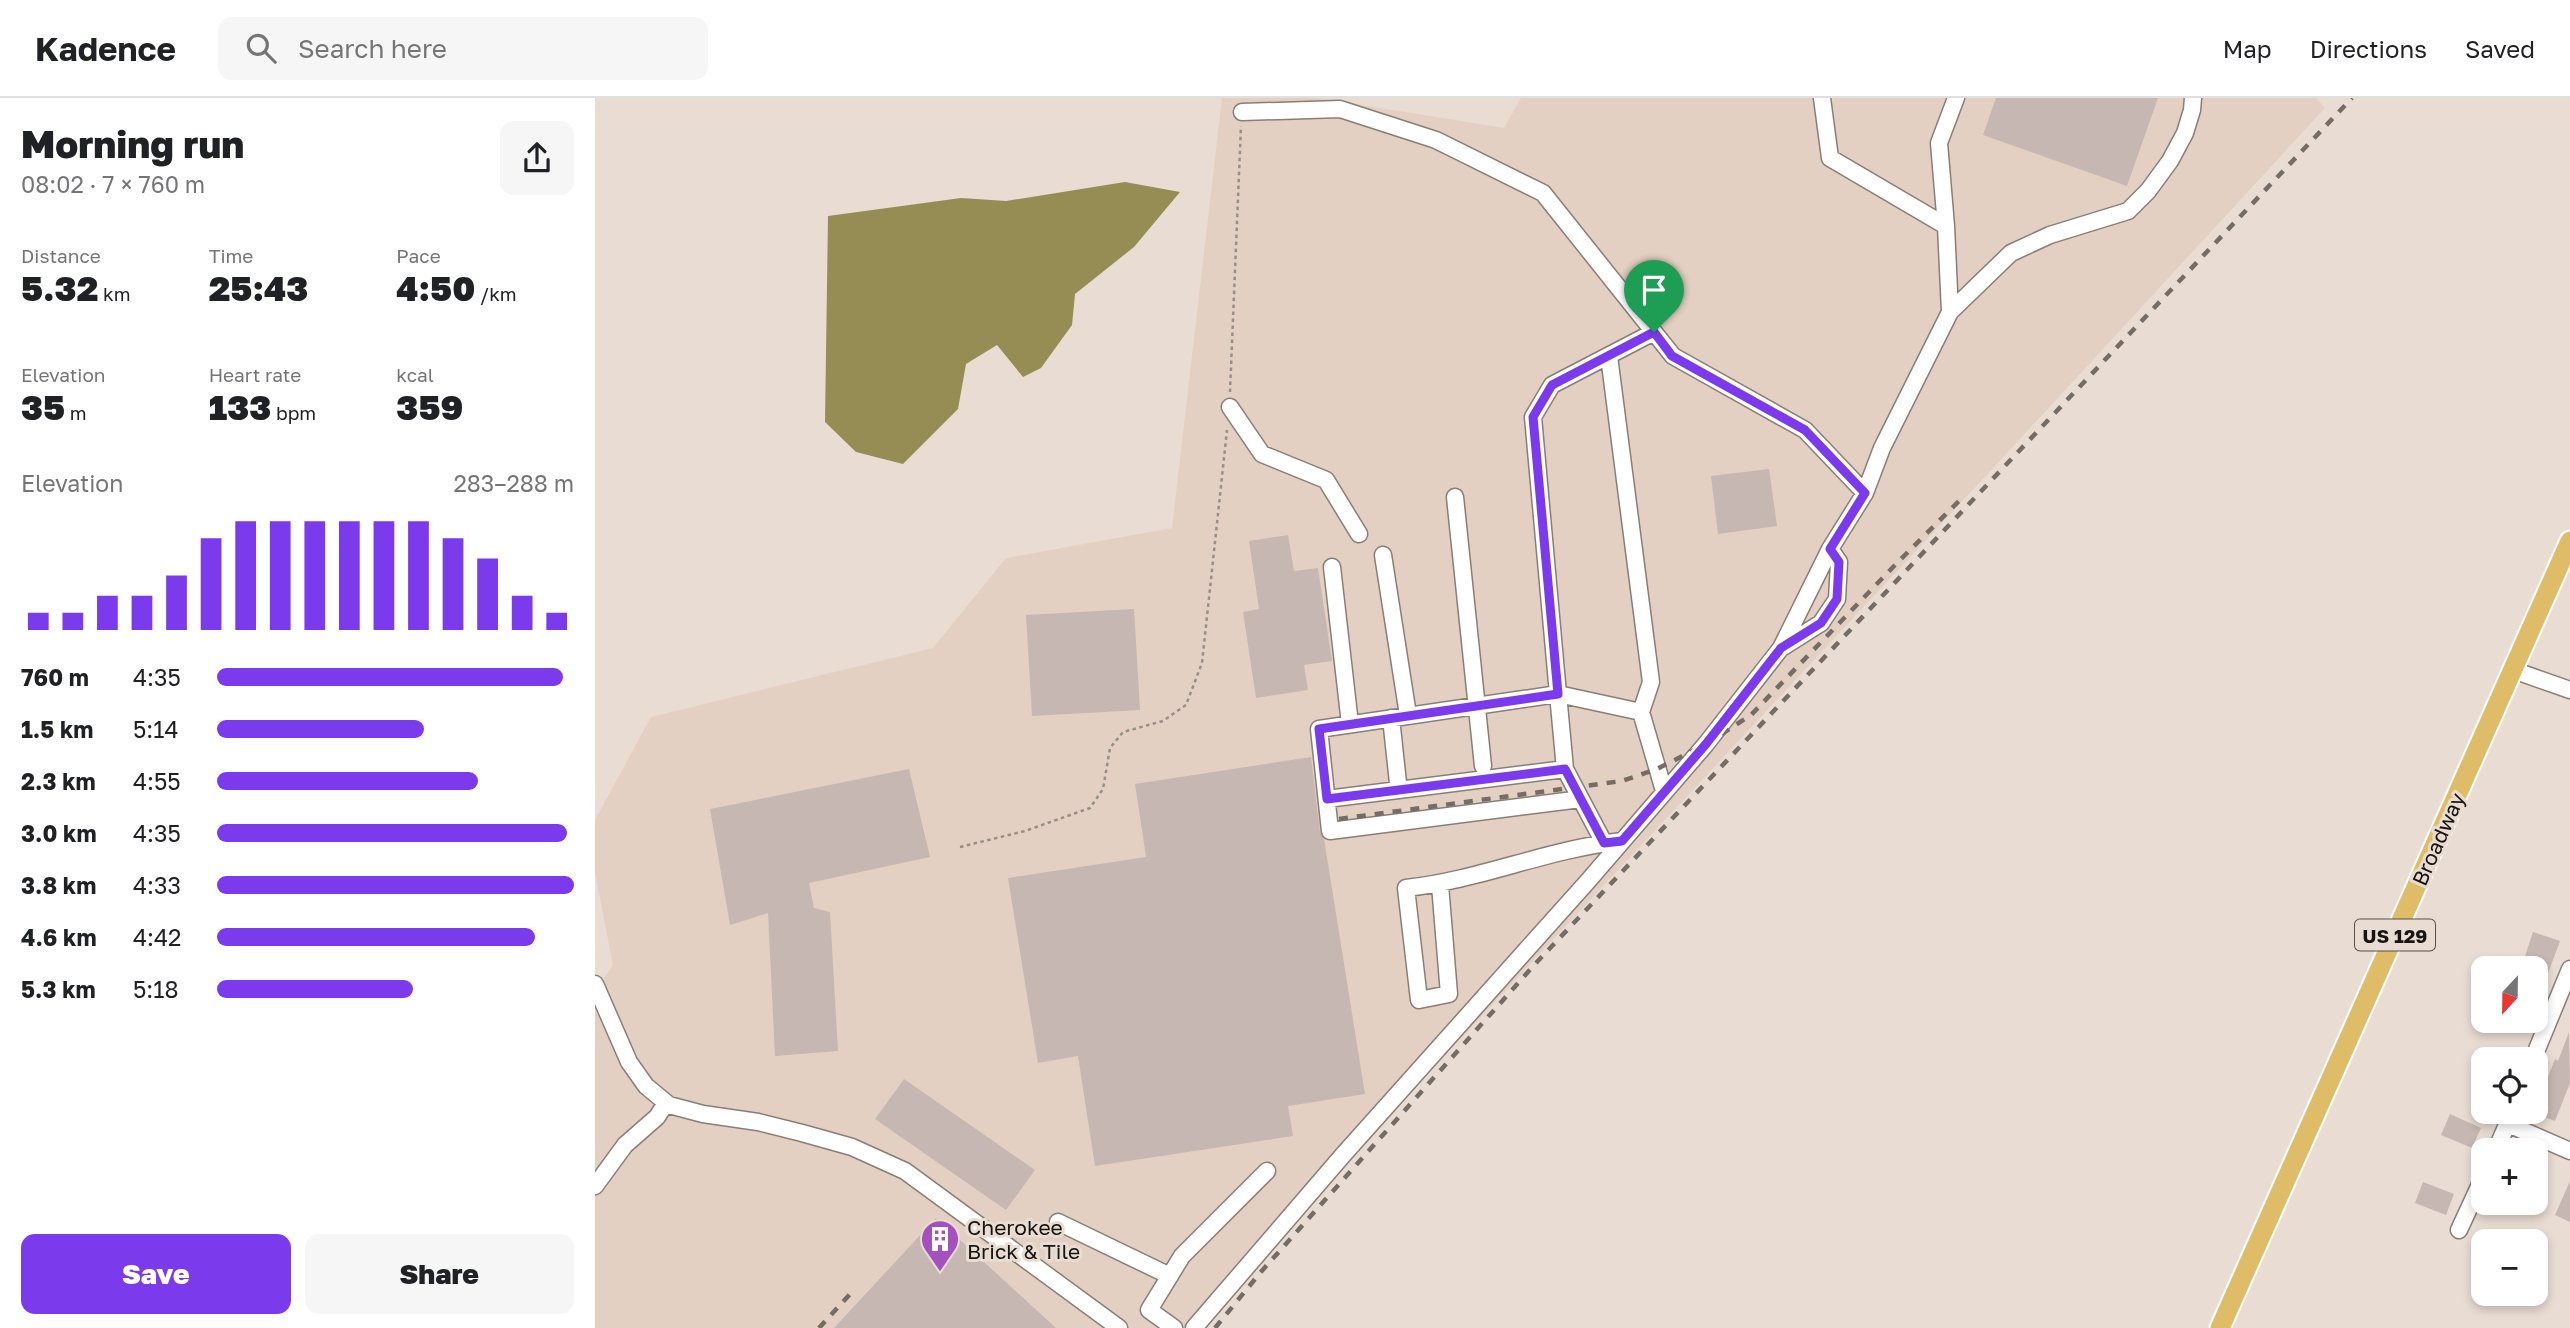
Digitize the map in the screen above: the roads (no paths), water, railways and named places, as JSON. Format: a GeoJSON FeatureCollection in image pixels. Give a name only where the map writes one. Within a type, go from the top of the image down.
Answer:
{"type":"FeatureCollection","features":[{"type":"Feature","properties":{"kind":"main road","name":"Broadway"},"geometry":{"type":"LineString","coordinates":[[2220,1328],[2570,541]]}},
{"type":"Feature","properties":{"kind":"street"},"geometry":{"type":"LineString","coordinates":[[1822,98],[1830,158],[1947,226]]}},
{"type":"Feature","properties":{"kind":"street"},"geometry":{"type":"LineString","coordinates":[[1950,312],[1947,226],[1938,143],[1956,98]]}},
{"type":"Feature","properties":{"kind":"street"},"geometry":{"type":"LineString","coordinates":[[1194,1328],[1706,744],[1781,648],[1830,549],[1865,493],[1882,448],[1950,312],[2011,253],[2050,235],[2128,211],[2148,191],[2170,162],[2185,133],[2193,98]]}},
{"type":"Feature","properties":{"kind":"street"},"geometry":{"type":"LineString","coordinates":[[1242,112],[1340,109],[1436,140],[1543,193],[1672,356],[1805,430],[1865,493]]}},
{"type":"Feature","properties":{"kind":"street"},"geometry":{"type":"LineString","coordinates":[[1604,843],[1565,769],[1533,417],[1552,385],[1654,332]]}},
{"type":"Feature","properties":{"kind":"street"},"geometry":{"type":"LineString","coordinates":[[1609,356],[1651,682],[1641,712],[1664,791]]}},
{"type":"Feature","properties":{"kind":"street"},"geometry":{"type":"LineString","coordinates":[[1230,407],[1262,454],[1327,480],[1359,534]]}},
{"type":"Feature","properties":{"kind":"street"},"geometry":{"type":"LineString","coordinates":[[1455,497],[1483,766]]}},
{"type":"Feature","properties":{"kind":"street"},"geometry":{"type":"LineString","coordinates":[[1781,648],[1821,623],[1837,599],[1839,562],[1830,549]]}},
{"type":"Feature","properties":{"kind":"street"},"geometry":{"type":"LineString","coordinates":[[1383,555],[1408,715]]}},
{"type":"Feature","properties":{"kind":"street"},"geometry":{"type":"LineString","coordinates":[[1332,567],[1350,724]]}},
{"type":"Feature","properties":{"kind":"street"},"geometry":{"type":"LineString","coordinates":[[2514,670],[2570,690]]}},
{"type":"Feature","properties":{"kind":"street"},"geometry":{"type":"LineString","coordinates":[[1581,799],[1330,831],[1319,729],[1558,694],[1641,712]]}},
{"type":"Feature","properties":{"kind":"street"},"geometry":{"type":"LineString","coordinates":[[1391,718],[1398,783]]}},
{"type":"Feature","properties":{"kind":"street"},"geometry":{"type":"LineString","coordinates":[[1327,799],[1565,769]]}},
{"type":"Feature","properties":{"kind":"street"},"geometry":{"type":"LineString","coordinates":[[1440,884],[1449,994],[1419,1000],[1406,888],[1440,884],[1583,845],[1622,841]]}},
{"type":"Feature","properties":{"kind":"street"},"geometry":{"type":"LineString","coordinates":[[2538,1047],[2570,969]]}},
{"type":"Feature","properties":{"kind":"street"},"geometry":{"type":"LineString","coordinates":[[595,984],[629,1062],[646,1086],[666,1103],[703,1114],[758,1122],[852,1147],[905,1171],[1119,1328]]}},
{"type":"Feature","properties":{"kind":"street"},"geometry":{"type":"LineString","coordinates":[[595,1186],[625,1145],[657,1117],[666,1103]]}},
{"type":"Feature","properties":{"kind":"street"},"geometry":{"type":"LineString","coordinates":[[2522,1124],[2570,1151]]}},
{"type":"Feature","properties":{"kind":"street"},"geometry":{"type":"LineString","coordinates":[[1172,1328],[1149,1310],[1182,1256],[1267,1171]]}},
{"type":"Feature","properties":{"kind":"street"},"geometry":{"type":"LineString","coordinates":[[2459,1230],[2471,1204]]}},
{"type":"Feature","properties":{"kind":"street"},"geometry":{"type":"LineString","coordinates":[[1058,1222],[1170,1276]]}},
{"type":"Feature","properties":{"kind":"railway"},"geometry":{"type":"LineString","coordinates":[[1215,1328],[1260,1273],[1536,963],[2352,98]]}},
{"type":"Feature","properties":{"kind":"railway"},"geometry":{"type":"LineString","coordinates":[[1339,819],[1622,781],[1657,769],[1706,744],[1751,715],[1963,497]]}},
{"type":"Feature","properties":{"kind":"railway"},"geometry":{"type":"LineString","coordinates":[[819,1328],[851,1293]]}},
{"type":"Feature","properties":{"kind":"place","name":"Cherokee Brick & Tile"},"geometry":{"type":"Point","coordinates":[940,1273]}}]}
